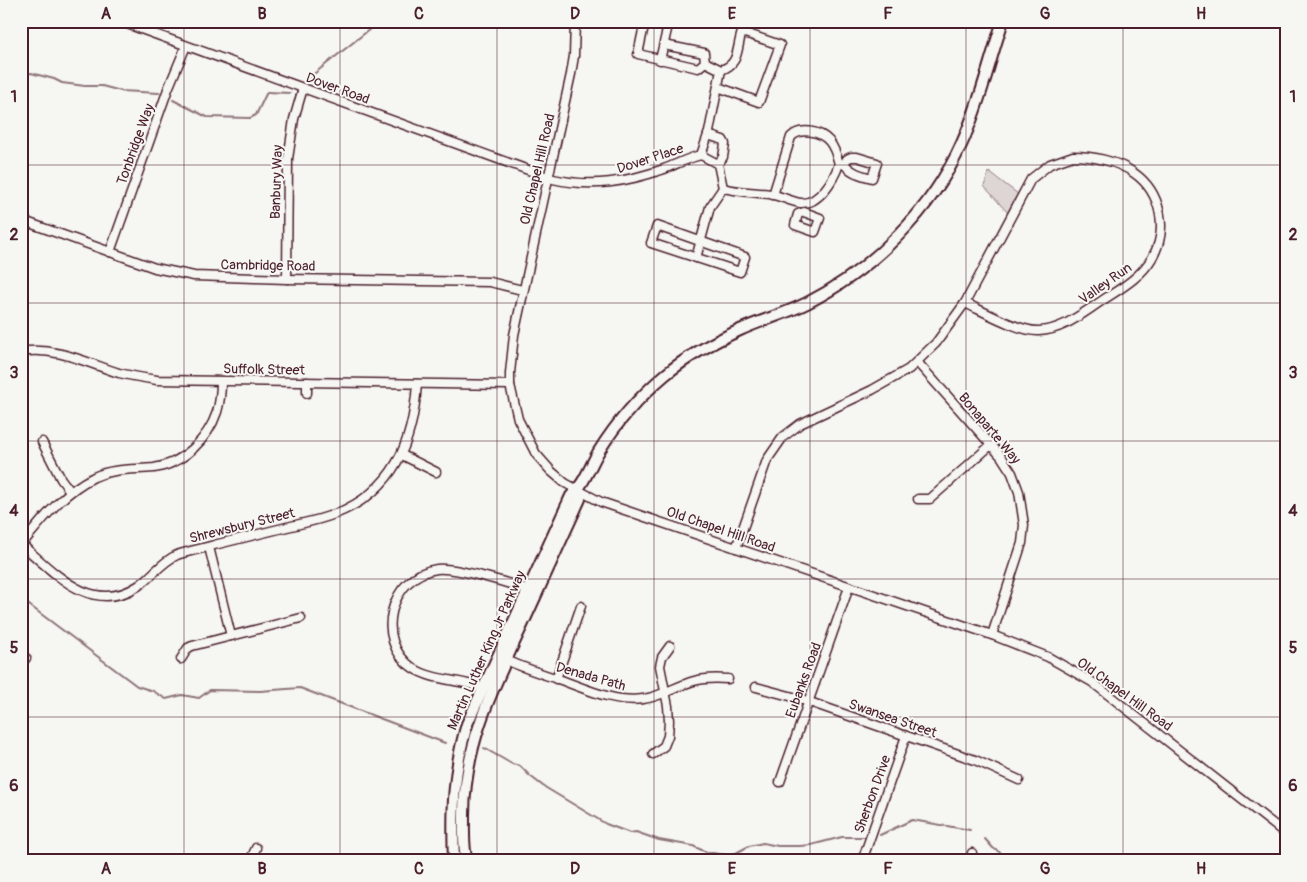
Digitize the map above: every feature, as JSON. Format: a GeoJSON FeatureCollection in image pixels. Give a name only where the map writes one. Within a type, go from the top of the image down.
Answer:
{"type":"FeatureCollection","features":[{"type":"Feature","properties":{"kind":"main road","name":"Martin Luther King Jr Parkway"},"geometry":{"type":"LineString","coordinates":[[454,861],[454,781],[458,752],[466,724],[526,590],[571,496],[578,490],[598,452],[639,397],[666,374],[715,342],[741,329],[807,303],[838,286],[869,263],[918,214],[962,145],[981,96],[1003,21]]}},
{"type":"Feature","properties":{"kind":"main road","name":"Martin Luther King Jr Parkway"},"geometry":{"type":"LineString","coordinates":[[467,861],[464,806],[468,766],[476,732],[506,660],[580,499],[578,490]]}},
{"type":"Feature","properties":{"kind":"street"},"geometry":{"type":"LineString","coordinates":[[21,25],[23,21]]}},
{"type":"Feature","properties":{"kind":"street","name":"Dover Road"},"geometry":{"type":"LineString","coordinates":[[119,21],[548,177]]}},
{"type":"Feature","properties":{"kind":"street","name":"Old Chapel Hill Road"},"geometry":{"type":"LineString","coordinates":[[575,21],[574,56],[571,74],[522,290],[514,334],[510,373],[510,385],[518,420],[533,449],[551,471],[565,483],[601,502],[1041,653],[1092,682],[1286,834]]}},
{"type":"Feature","properties":{"kind":"street"},"geometry":{"type":"LineString","coordinates":[[645,21],[638,54],[698,68],[705,62]]}},
{"type":"Feature","properties":{"kind":"street"},"geometry":{"type":"LineString","coordinates":[[660,60],[669,21]]}},
{"type":"Feature","properties":{"kind":"street"},"geometry":{"type":"LineString","coordinates":[[705,62],[721,70],[731,66],[734,63],[737,44],[742,32],[780,45],[759,102],[718,87]]}},
{"type":"Feature","properties":{"kind":"street"},"geometry":{"type":"LineString","coordinates":[[664,44],[704,53],[705,62]]}},
{"type":"Feature","properties":{"kind":"street","name":"Tonbridge Way"},"geometry":{"type":"LineString","coordinates":[[110,252],[186,46]]}},
{"type":"Feature","properties":{"kind":"street","name":"Dover Place"},"geometry":{"type":"LineString","coordinates":[[701,155],[708,135],[721,70]]}},
{"type":"Feature","properties":{"kind":"street","name":"Banbury Way"},"geometry":{"type":"LineString","coordinates":[[287,279],[288,159],[294,119],[303,88]]}},
{"type":"Feature","properties":{"kind":"street"},"geometry":{"type":"LineString","coordinates":[[723,188],[773,195],[804,203],[813,200],[824,190],[842,164],[832,146],[823,136],[810,132],[798,132],[791,137],[773,195]]}},
{"type":"Feature","properties":{"kind":"street"},"geometry":{"type":"LineString","coordinates":[[696,258],[710,207],[723,188],[718,164],[723,157],[726,148],[725,144],[723,140],[708,135]]}},
{"type":"Feature","properties":{"kind":"street","name":"Dover Place"},"geometry":{"type":"LineString","coordinates":[[548,177],[575,184],[609,183],[634,178],[701,155],[718,164]]}},
{"type":"Feature","properties":{"kind":"street","name":"Valley Run"},"geometry":{"type":"LineString","coordinates":[[736,548],[767,460],[783,437],[800,424],[897,377],[917,362],[940,338],[964,303],[1025,188],[1034,176],[1050,164],[1073,156],[1099,159],[1134,173],[1146,185],[1158,203],[1161,228],[1160,239],[1153,258],[1139,274],[1077,318],[1054,329],[1032,331],[964,303]]}},
{"type":"Feature","properties":{"kind":"street"},"geometry":{"type":"LineString","coordinates":[[804,203],[804,212]]}},
{"type":"Feature","properties":{"kind":"street","name":"Cambridge Road"},"geometry":{"type":"LineString","coordinates":[[21,220],[169,272],[194,276],[490,282],[522,290]]}},
{"type":"Feature","properties":{"kind":"street"},"geometry":{"type":"LineString","coordinates":[[657,226],[745,256],[740,272],[696,258],[651,243],[657,226]]}},
{"type":"Feature","properties":{"kind":"street","name":"Suffolk Street"},"geometry":{"type":"LineString","coordinates":[[21,352],[40,350],[58,352],[118,372],[144,378],[177,381],[510,385]]}},
{"type":"Feature","properties":{"kind":"street","name":"Bonaparte Way"},"geometry":{"type":"LineString","coordinates":[[917,362],[1007,464],[1021,498],[1024,525],[1023,538],[992,635]]}},
{"type":"Feature","properties":{"kind":"street"},"geometry":{"type":"LineString","coordinates":[[21,544],[70,491],[85,482],[107,472],[124,469],[155,468],[173,462],[183,456],[199,443],[214,419],[220,403],[221,382]]}},
{"type":"Feature","properties":{"kind":"street"},"geometry":{"type":"LineString","coordinates":[[307,382],[307,393]]}},
{"type":"Feature","properties":{"kind":"street","name":"Shrewsbury Street"},"geometry":{"type":"LineString","coordinates":[[21,544],[73,587],[87,593],[103,596],[133,589],[170,558],[186,552],[324,518],[344,510],[367,497],[378,487],[402,455],[412,424],[417,384]]}},
{"type":"Feature","properties":{"kind":"street"},"geometry":{"type":"LineString","coordinates":[[42,442],[54,468],[70,491]]}},
{"type":"Feature","properties":{"kind":"street"},"geometry":{"type":"LineString","coordinates":[[918,500],[930,499],[991,445]]}},
{"type":"Feature","properties":{"kind":"street"},"geometry":{"type":"LineString","coordinates":[[402,455],[436,472]]}},
{"type":"Feature","properties":{"kind":"street"},"geometry":{"type":"LineString","coordinates":[[209,546],[231,636]]}},
{"type":"Feature","properties":{"kind":"street"},"geometry":{"type":"LineString","coordinates":[[482,688],[462,681],[426,674],[414,668],[402,658],[392,640],[390,632],[391,614],[396,600],[403,588],[416,577],[438,569],[456,570],[526,590]]}},
{"type":"Feature","properties":{"kind":"street","name":"Eubanks Road"},"geometry":{"type":"LineString","coordinates":[[780,782],[849,586]]}},
{"type":"Feature","properties":{"kind":"street"},"geometry":{"type":"LineString","coordinates":[[556,679],[581,606]]}},
{"type":"Feature","properties":{"kind":"street"},"geometry":{"type":"LineString","coordinates":[[181,659],[188,648],[192,646],[301,618]]}},
{"type":"Feature","properties":{"kind":"street"},"geometry":{"type":"LineString","coordinates":[[654,754],[664,746],[668,736],[669,721],[660,666],[662,657],[670,646]]}},
{"type":"Feature","properties":{"kind":"street","name":"Denada Path"},"geometry":{"type":"LineString","coordinates":[[506,660],[556,679],[618,698],[644,699],[694,681],[714,678],[728,679]]}},
{"type":"Feature","properties":{"kind":"street","name":"Swansea Street"},"geometry":{"type":"LineString","coordinates":[[756,687],[809,702],[975,760],[1019,780]]}},
{"type":"Feature","properties":{"kind":"street","name":"Sherbon Drive"},"geometry":{"type":"LineString","coordinates":[[862,861],[906,736]]}},
{"type":"Feature","properties":{"kind":"street"},"geometry":{"type":"LineString","coordinates":[[250,861],[256,848]]}},
{"type":"Feature","properties":{"kind":"street"},"geometry":{"type":"LineString","coordinates":[[970,861],[972,852]]}},
{"type":"Feature","properties":{"kind":"street"},"geometry":{"type":"LineString","coordinates":[[21,855],[37,861]]}},
{"type":"Feature","properties":{"kind":"street"},"geometry":{"type":"LineString","coordinates":[[467,861],[478,861]]}},
{"type":"Feature","properties":{"kind":"shaded area"},"geometry":{"type":"Polygon","coordinates":[[[989,172],[1018,194],[1008,213],[984,186],[989,172]]]}},
{"type":"Feature","properties":{"kind":"waterway"},"geometry":{"type":"LineString","coordinates":[[305,81],[380,21]]}},
{"type":"Feature","properties":{"kind":"waterway"},"geometry":{"type":"LineString","coordinates":[[21,75],[31,73],[62,83],[102,86],[121,91],[159,93]]}},
{"type":"Feature","properties":{"kind":"waterway"},"geometry":{"type":"LineString","coordinates":[[173,100],[207,117],[250,118],[256,115],[267,92],[290,93]]}},
{"type":"Feature","properties":{"kind":"waterway"},"geometry":{"type":"LineString","coordinates":[[21,599],[137,686],[153,691],[166,699],[182,695],[199,698],[210,690],[260,691],[300,688],[445,743]]}},
{"type":"Feature","properties":{"kind":"waterway"},"geometry":{"type":"LineString","coordinates":[[484,748],[512,764],[520,766],[543,786],[606,824],[630,833],[636,832],[659,840],[693,846],[706,852],[726,855],[763,843],[778,846],[800,846],[842,837],[866,837]]}},
{"type":"Feature","properties":{"kind":"waterway"},"geometry":{"type":"LineString","coordinates":[[880,835],[912,820],[970,830]]}},
{"type":"Feature","properties":{"kind":"waterway"},"geometry":{"type":"LineString","coordinates":[[985,839],[993,848],[1013,861]]}}]}
